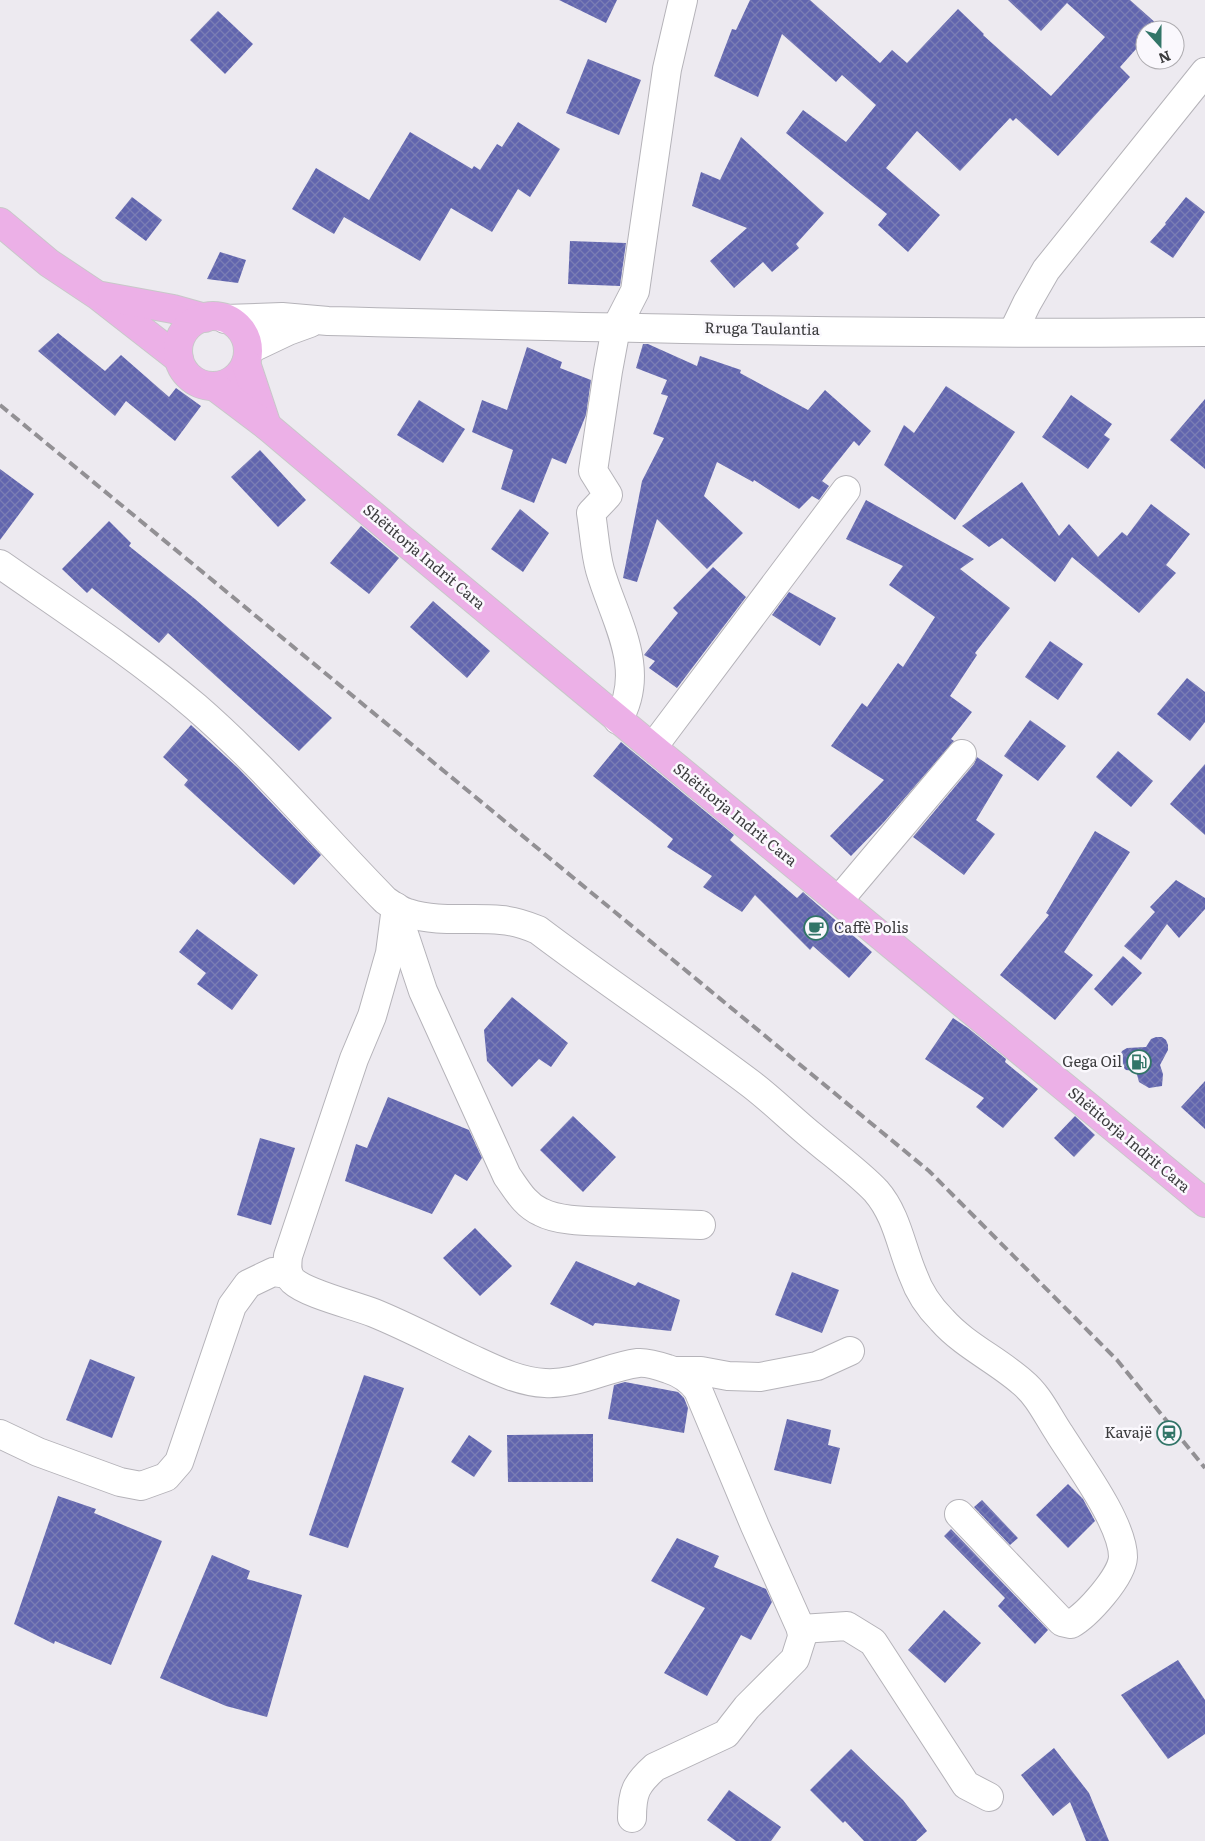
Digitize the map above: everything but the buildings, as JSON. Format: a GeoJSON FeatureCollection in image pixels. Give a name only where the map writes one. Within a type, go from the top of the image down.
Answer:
{"type":"FeatureCollection","features":[{"type":"Feature","properties":{"kind":"main road"},"geometry":{"type":"LineString","coordinates":[[0,222],[49,264],[96,295],[179,359],[185,371],[195,381],[214,386],[227,383],[238,375],[247,357]]}},
{"type":"Feature","properties":{"kind":"main road"},"geometry":{"type":"LineString","coordinates":[[96,295],[215,318],[237,326],[247,344],[247,357],[267,426]]}},
{"type":"Feature","properties":{"kind":"main road"},"geometry":{"type":"LineString","coordinates":[[179,359],[179,346],[184,333],[193,323],[215,318]]}},
{"type":"Feature","properties":{"kind":"main road","name":"Shëtitorja Indrit Cara"},"geometry":{"type":"LineString","coordinates":[[214,386],[267,426],[618,720],[1205,1203]]}},
{"type":"Feature","properties":{"kind":"street"},"geometry":{"type":"LineString","coordinates":[[618,720],[626,707],[630,690],[629,667],[624,632],[600,569],[591,513],[608,495],[593,471],[616,328],[635,291],[667,69],[684,0]]}},
{"type":"Feature","properties":{"kind":"street"},"geometry":{"type":"LineString","coordinates":[[1014,332],[1027,303],[1046,270],[1205,72]]}},
{"type":"Feature","properties":{"kind":"street","name":"Rruga Taulantia"},"geometry":{"type":"LineString","coordinates":[[215,318],[282,317],[318,320],[616,328],[1205,332]]}},
{"type":"Feature","properties":{"kind":"street","name":"Rruga Taulantia"},"geometry":{"type":"LineString","coordinates":[[247,357],[288,331],[318,320]]}},
{"type":"Feature","properties":{"kind":"street"},"geometry":{"type":"LineString","coordinates":[[653,747],[846,490]]}},
{"type":"Feature","properties":{"kind":"street"},"geometry":{"type":"LineString","coordinates":[[0,564],[132,657],[196,707],[238,746],[385,900],[406,913],[418,916],[501,920],[522,924],[538,930],[752,1085],[875,1191],[892,1217],[913,1275],[923,1296],[937,1314],[949,1328],[1023,1383],[1047,1412],[1111,1518],[1122,1548],[1123,1559],[1120,1569],[1110,1586],[1078,1620],[1071,1624],[1062,1622],[959,1514]]}},
{"type":"Feature","properties":{"kind":"street"},"geometry":{"type":"LineString","coordinates":[[839,900],[962,754]]}},
{"type":"Feature","properties":{"kind":"street"},"geometry":{"type":"LineString","coordinates":[[396,907],[423,991],[507,1176],[521,1196],[532,1207],[542,1213],[555,1217],[583,1221],[702,1225]]}},
{"type":"Feature","properties":{"kind":"street"},"geometry":{"type":"LineString","coordinates":[[396,907],[390,953],[372,1016],[354,1059],[288,1256],[288,1274],[292,1280],[308,1290],[374,1313],[502,1373],[532,1382],[548,1384],[640,1363],[675,1371],[691,1380],[698,1390],[801,1629],[802,1637],[795,1659],[747,1707],[726,1734],[655,1767],[646,1774],[637,1786],[632,1800],[632,1818]]}},
{"type":"Feature","properties":{"kind":"street"},"geometry":{"type":"LineString","coordinates":[[0,1434],[38,1452],[120,1482],[141,1486],[166,1477],[179,1462],[232,1306],[248,1284],[273,1272],[288,1274]]}},
{"type":"Feature","properties":{"kind":"street"},"geometry":{"type":"LineString","coordinates":[[675,1371],[701,1371],[728,1376],[760,1377],[817,1366],[850,1351]]}},
{"type":"Feature","properties":{"kind":"street"},"geometry":{"type":"LineString","coordinates":[[801,1629],[847,1626],[873,1642],[966,1785],[989,1797]]}},
{"type":"Feature","properties":{"kind":"railway"},"geometry":{"type":"LineString","coordinates":[[0,405],[929,1171],[1117,1360],[1205,1468]]}},
{"type":"Feature","properties":{"kind":"place","name":"Caffè Polis"},"geometry":{"type":"Point","coordinates":[816,928]}},
{"type":"Feature","properties":{"kind":"place","name":"Gega Oil"},"geometry":{"type":"Point","coordinates":[1139,1062]}},
{"type":"Feature","properties":{"kind":"place","name":"Kavajë"},"geometry":{"type":"Point","coordinates":[1169,1433]}}]}
